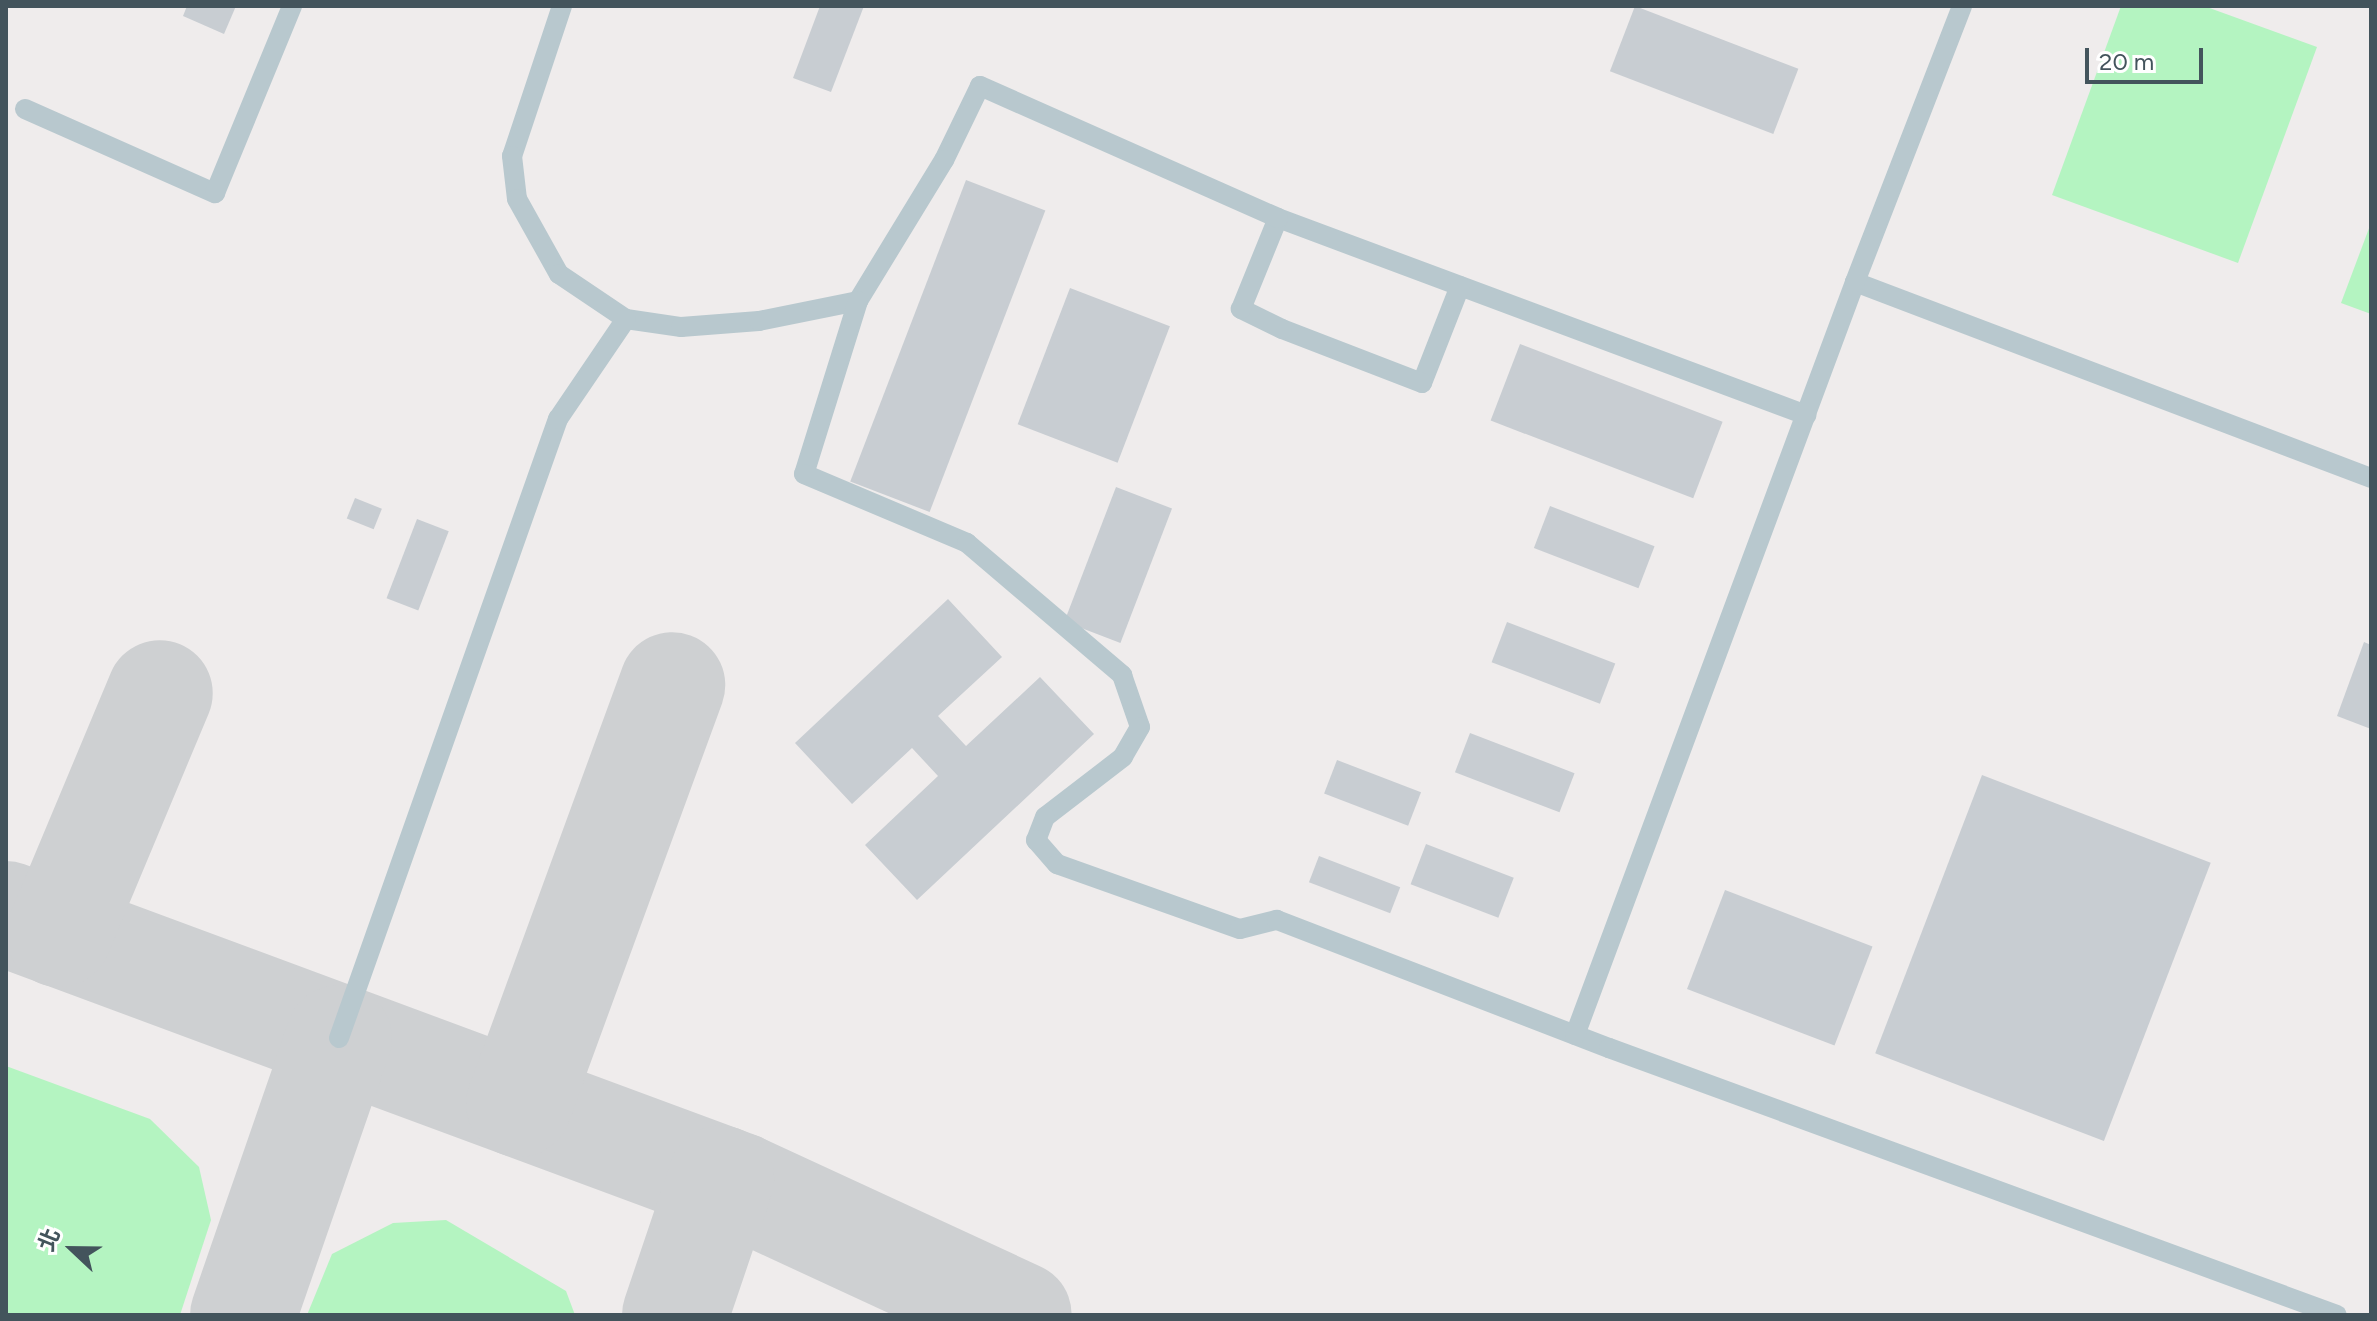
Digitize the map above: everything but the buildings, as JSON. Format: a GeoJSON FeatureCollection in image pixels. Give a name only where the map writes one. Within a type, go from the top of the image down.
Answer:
{"type":"FeatureCollection","features":[{"type":"Feature","properties":{"kind":"lane"},"geometry":{"type":"LineString","coordinates":[[25,109],[215,193],[292,6]]}},
{"type":"Feature","properties":{"kind":"lane"},"geometry":{"type":"LineString","coordinates":[[562,6],[512,156],[517,199],[559,274],[626,319],[681,327],[743,322],[858,301]]}},
{"type":"Feature","properties":{"kind":"lane"},"geometry":{"type":"LineString","coordinates":[[1575,1035],[1855,282],[1962,6]]}},
{"type":"Feature","properties":{"kind":"lane"},"geometry":{"type":"LineString","coordinates":[[1806,415],[1278,218],[980,86],[944,160],[858,301],[804,474],[967,543],[1122,675],[1140,727],[1123,757],[1045,817],[1036,840],[1057,864],[1240,929],[1277,920],[1575,1035],[2337,1315]]}},
{"type":"Feature","properties":{"kind":"lane"},"geometry":{"type":"LineString","coordinates":[[1278,218],[1241,309],[1282,329],[1422,383],[1460,286]]}},
{"type":"Feature","properties":{"kind":"lane"},"geometry":{"type":"LineString","coordinates":[[1855,282],[2371,478]]}},
{"type":"Feature","properties":{"kind":"lane"},"geometry":{"type":"LineString","coordinates":[[339,1038],[558,419],[626,319]]}},
{"type":"Feature","properties":{"kind":"green space"},"geometry":{"type":"Polygon","coordinates":[[[2121,6],[2204,6],[2317,47],[2238,263],[2052,195],[2121,6]]]}},
{"type":"Feature","properties":{"kind":"green space"},"geometry":{"type":"Polygon","coordinates":[[[2371,223],[2371,314],[2341,303],[2371,223]]]}},
{"type":"Feature","properties":{"kind":"green space"},"geometry":{"type":"Polygon","coordinates":[[[6,1066],[150,1119],[199,1167],[211,1220],[180,1315],[6,1315],[6,1066]]]}},
{"type":"Feature","properties":{"kind":"green space"},"geometry":{"type":"Polygon","coordinates":[[[446,1220],[566,1291],[575,1315],[307,1315],[332,1254],[393,1223],[446,1220]]]}},
{"type":"Feature","properties":{"kind":"taxiway"},"geometry":{"type":"LineString","coordinates":[[519,1104],[672,685]]}},
{"type":"Feature","properties":{"kind":"taxiway"},"geometry":{"type":"LineString","coordinates":[[59,934],[160,693]]}},
{"type":"Feature","properties":{"kind":"taxiway"},"geometry":{"type":"LineString","coordinates":[[6,914],[740,1186],[1019,1315]]}},
{"type":"Feature","properties":{"kind":"taxiway"},"geometry":{"type":"LineString","coordinates":[[243,1315],[339,1038]]}},
{"type":"Feature","properties":{"kind":"taxiway"},"geometry":{"type":"LineString","coordinates":[[675,1315],[721,1179]]}}]}
